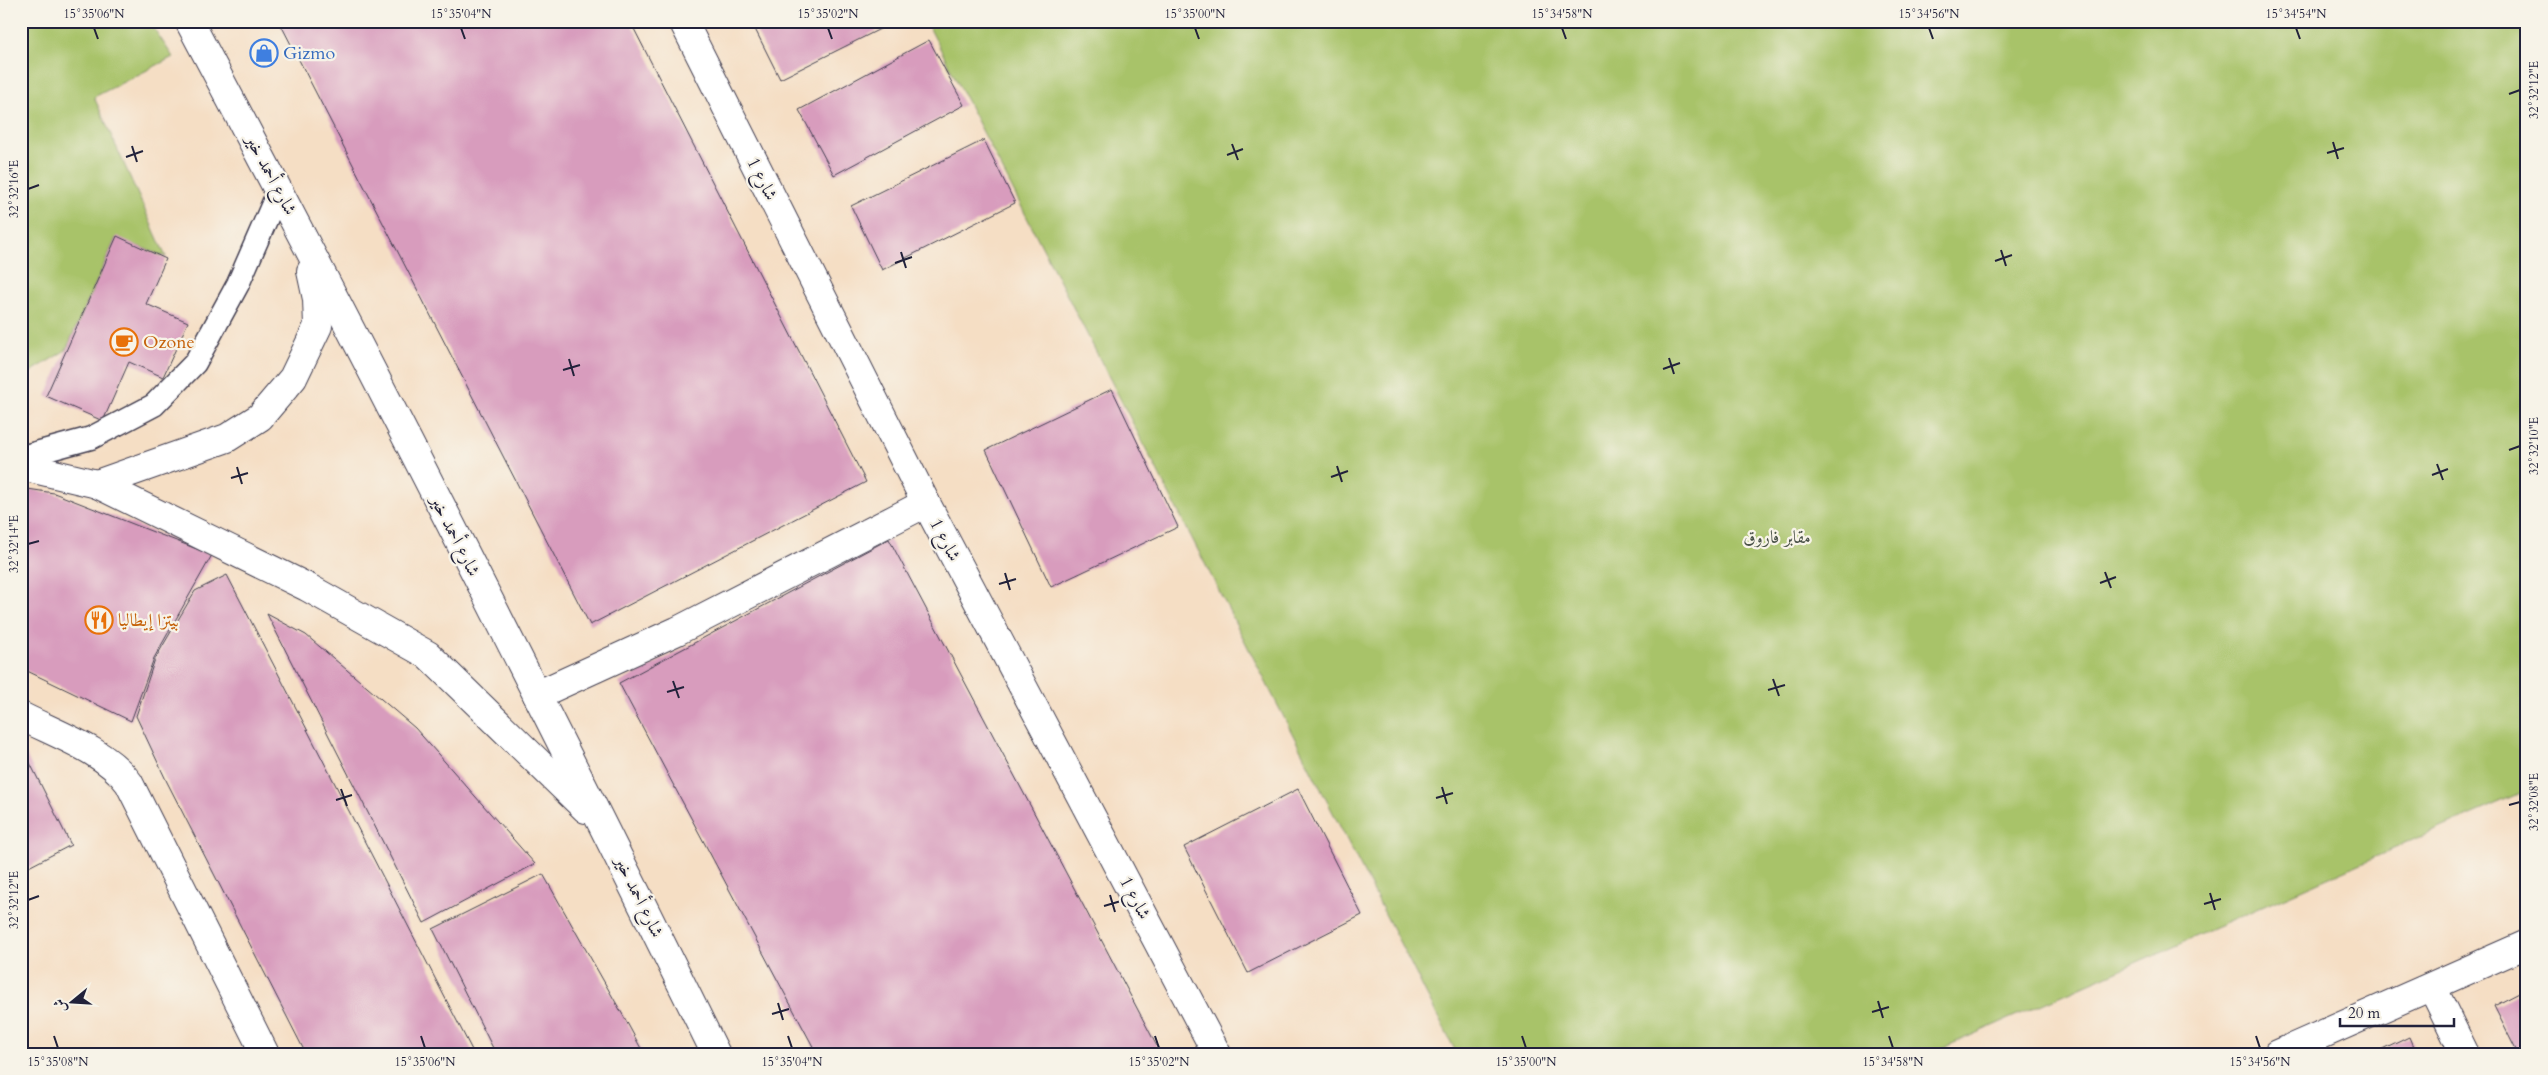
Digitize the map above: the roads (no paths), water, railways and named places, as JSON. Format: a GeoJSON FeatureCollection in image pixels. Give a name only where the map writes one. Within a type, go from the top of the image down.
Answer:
{"type":"FeatureCollection","features":[{"type":"Feature","properties":{"kind":"street","name":"شارع أحمد خير"},"geometry":{"type":"LineString","coordinates":[[189,21],[279,190],[603,826],[716,1054]]}},
{"type":"Feature","properties":{"kind":"street","name":"شارع 1"},"geometry":{"type":"LineString","coordinates":[[683,21],[926,503],[1217,1054]]}},
{"type":"Feature","properties":{"kind":"street"},"geometry":{"type":"LineString","coordinates":[[97,484],[227,438],[260,417],[293,378],[318,326],[317,299],[305,248],[296,224]]}},
{"type":"Feature","properties":{"kind":"street"},"geometry":{"type":"LineString","coordinates":[[21,466],[97,484],[307,587],[428,655],[603,826]]}},
{"type":"Feature","properties":{"kind":"street"},"geometry":{"type":"LineString","coordinates":[[537,696],[677,630],[926,503]]}},
{"type":"Feature","properties":{"kind":"street"},"geometry":{"type":"LineString","coordinates":[[21,716],[105,759],[119,769],[133,792],[265,1054]]}},
{"type":"Feature","properties":{"kind":"street"},"geometry":{"type":"LineString","coordinates":[[2278,1054],[2432,988],[2527,944]]}},
{"type":"Feature","properties":{"kind":"street"},"geometry":{"type":"LineString","coordinates":[[2432,988],[2465,1054]]}},
{"type":"Feature","properties":{"kind":"lane"},"geometry":{"type":"LineString","coordinates":[[21,457],[91,438],[154,405],[195,363],[238,284],[279,190]]}},
{"type":"Feature","properties":{"kind":"place","name":"Gizmo"},"geometry":{"type":"Point","coordinates":[264,53]}},
{"type":"Feature","properties":{"kind":"place","name":"Ozone"},"geometry":{"type":"Point","coordinates":[124,342]}},
{"type":"Feature","properties":{"kind":"place","name":"بيتزا إيطاليا"},"geometry":{"type":"Point","coordinates":[99,620]}},
{"type":"Feature","properties":{"kind":"park label","name":"مقابر فاروق"},"geometry":{"type":"Point","coordinates":[1777,537]}}]}
